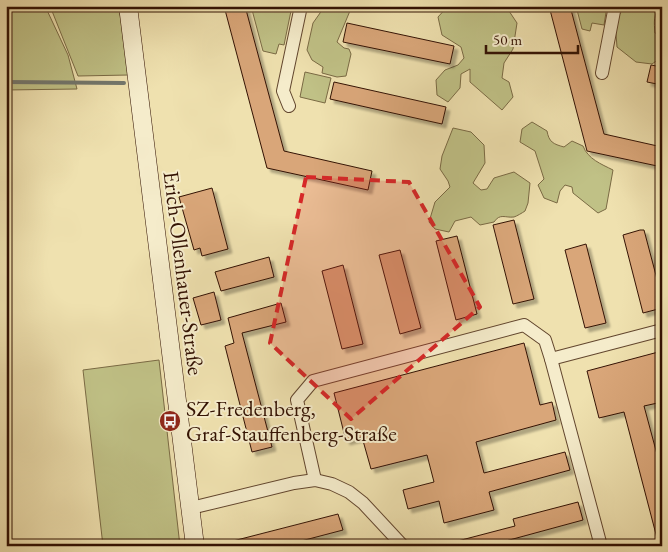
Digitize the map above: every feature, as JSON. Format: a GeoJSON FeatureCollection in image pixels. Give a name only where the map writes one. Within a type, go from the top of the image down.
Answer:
{"type":"FeatureCollection","features":[{"type":"Feature","properties":{"kind":"street","name":"Erich-Ollenhauer-Straße"},"geometry":{"type":"LineString","coordinates":[[128,6],[195,546]]}},
{"type":"Feature","properties":{"kind":"street"},"geometry":{"type":"LineString","coordinates":[[289,106],[282,91],[301,6]]}},
{"type":"Feature","properties":{"kind":"street"},"geometry":{"type":"LineString","coordinates":[[602,73],[615,6]]}},
{"type":"Feature","properties":{"kind":"street"},"geometry":{"type":"LineString","coordinates":[[315,480],[297,400],[314,381],[524,325],[545,340],[601,546]]}},
{"type":"Feature","properties":{"kind":"street"},"geometry":{"type":"LineString","coordinates":[[551,358],[662,330]]}},
{"type":"Feature","properties":{"kind":"street"},"geometry":{"type":"LineString","coordinates":[[191,508],[294,482],[315,480],[332,484],[349,492],[363,503],[403,546]]}},
{"type":"Feature","properties":{"kind":"highlighted area"},"geometry":{"type":"Polygon","coordinates":[[[306,177],[409,182],[480,307],[351,419],[270,343],[306,177]]]}},
{"type":"Feature","properties":{"kind":"green space"},"geometry":{"type":"Polygon","coordinates":[[[6,6],[45,6],[68,55],[77,89],[6,90],[6,6]]]}},
{"type":"Feature","properties":{"kind":"green space"},"geometry":{"type":"Polygon","coordinates":[[[50,6],[119,6],[129,75],[78,76],[50,6]]]}},
{"type":"Feature","properties":{"kind":"green space"},"geometry":{"type":"Polygon","coordinates":[[[251,6],[292,6],[284,45],[279,44],[276,54],[263,51],[251,6]]]}},
{"type":"Feature","properties":{"kind":"green space"},"geometry":{"type":"Polygon","coordinates":[[[325,6],[352,6],[337,42],[344,48],[349,49],[351,54],[346,76],[337,77],[322,73],[323,67],[312,60],[307,50],[313,23],[325,6]]]}},
{"type":"Feature","properties":{"kind":"green space"},"geometry":{"type":"Polygon","coordinates":[[[448,6],[508,6],[517,23],[513,49],[504,63],[502,78],[509,82],[513,97],[502,110],[470,82],[470,69],[461,74],[460,88],[448,102],[437,95],[436,80],[445,70],[458,65],[464,58],[461,47],[442,35],[438,17],[448,6]]]}},
{"type":"Feature","properties":{"kind":"green space"},"geometry":{"type":"Polygon","coordinates":[[[576,6],[607,6],[604,25],[592,23],[590,31],[582,29],[576,6]]]}},
{"type":"Feature","properties":{"kind":"green space"},"geometry":{"type":"Polygon","coordinates":[[[625,6],[661,6],[655,16],[654,25],[655,33],[662,35],[662,57],[652,64],[636,62],[617,47],[615,21],[625,6]]]}},
{"type":"Feature","properties":{"kind":"green space"},"geometry":{"type":"Polygon","coordinates":[[[305,72],[331,78],[325,103],[300,97],[305,72]]]}},
{"type":"Feature","properties":{"kind":"green space"},"geometry":{"type":"Polygon","coordinates":[[[532,122],[547,131],[550,140],[554,144],[564,147],[572,141],[583,146],[585,151],[595,161],[613,170],[606,209],[598,213],[573,193],[572,187],[565,185],[560,191],[557,203],[544,198],[538,185],[544,179],[535,151],[520,142],[522,129],[532,122]]]}},
{"type":"Feature","properties":{"kind":"green space"},"geometry":{"type":"Polygon","coordinates":[[[453,128],[471,132],[484,145],[485,163],[473,183],[481,190],[487,189],[494,178],[514,172],[530,183],[528,203],[525,211],[514,217],[501,217],[494,222],[480,225],[471,217],[455,221],[449,232],[435,229],[429,222],[435,202],[450,187],[440,169],[442,156],[453,128]]]}},
{"type":"Feature","properties":{"kind":"green space"},"geometry":{"type":"Polygon","coordinates":[[[159,360],[180,546],[103,546],[83,370],[159,360]]]}},
{"type":"Feature","properties":{"kind":"building"},"geometry":{"type":"Polygon","coordinates":[[[224,6],[245,6],[284,151],[372,171],[368,190],[267,168],[224,6]]]}},
{"type":"Feature","properties":{"kind":"building"},"geometry":{"type":"Polygon","coordinates":[[[549,6],[570,6],[604,134],[662,147],[662,167],[587,151],[549,6]]]}},
{"type":"Feature","properties":{"kind":"building"},"geometry":{"type":"Polygon","coordinates":[[[347,23],[454,46],[450,64],[343,42],[347,23]]]}},
{"type":"Feature","properties":{"kind":"building"},"geometry":{"type":"Polygon","coordinates":[[[651,65],[662,67],[662,85],[647,82],[651,65]]]}},
{"type":"Feature","properties":{"kind":"building"},"geometry":{"type":"Polygon","coordinates":[[[334,82],[446,107],[442,124],[330,99],[334,82]]]}},
{"type":"Feature","properties":{"kind":"building"},"geometry":{"type":"Polygon","coordinates":[[[212,188],[228,249],[202,256],[200,248],[194,250],[179,197],[212,188]]]}},
{"type":"Feature","properties":{"kind":"building"},"geometry":{"type":"Polygon","coordinates":[[[514,220],[534,299],[513,304],[493,225],[514,220]]]}},
{"type":"Feature","properties":{"kind":"building"},"geometry":{"type":"Polygon","coordinates":[[[644,230],[662,298],[662,308],[643,313],[623,235],[644,230]]]}},
{"type":"Feature","properties":{"kind":"building"},"geometry":{"type":"Polygon","coordinates":[[[457,236],[477,314],[456,320],[436,241],[457,236]]]}},
{"type":"Feature","properties":{"kind":"building"},"geometry":{"type":"Polygon","coordinates":[[[586,244],[606,323],[585,328],[565,250],[586,244]]]}},
{"type":"Feature","properties":{"kind":"building"},"geometry":{"type":"Polygon","coordinates":[[[400,250],[421,328],[400,334],[379,255],[400,250]]]}},
{"type":"Feature","properties":{"kind":"building"},"geometry":{"type":"Polygon","coordinates":[[[269,257],[274,277],[221,291],[215,272],[269,257]]]}},
{"type":"Feature","properties":{"kind":"building"},"geometry":{"type":"Polygon","coordinates":[[[343,265],[363,344],[342,349],[322,271],[343,265]]]}},
{"type":"Feature","properties":{"kind":"building"},"geometry":{"type":"Polygon","coordinates":[[[214,292],[221,320],[201,325],[193,298],[214,292]]]}},
{"type":"Feature","properties":{"kind":"building"},"geometry":{"type":"Polygon","coordinates":[[[281,303],[286,322],[242,333],[272,447],[252,452],[225,346],[234,343],[228,318],[281,303]]]}},
{"type":"Feature","properties":{"kind":"building"},"geometry":{"type":"Polygon","coordinates":[[[524,343],[540,405],[552,402],[556,420],[476,442],[484,473],[565,452],[570,470],[489,492],[494,510],[444,523],[439,501],[408,509],[403,490],[434,482],[427,455],[371,469],[362,437],[346,441],[334,393],[524,343]]]}},
{"type":"Feature","properties":{"kind":"building"},"geometry":{"type":"Polygon","coordinates":[[[662,351],[662,402],[644,406],[662,473],[662,542],[658,542],[624,412],[599,418],[587,371],[662,351]]]}},
{"type":"Feature","properties":{"kind":"building"},"geometry":{"type":"Polygon","coordinates":[[[578,502],[583,520],[502,542],[503,546],[450,546],[450,543],[515,526],[513,519],[578,502]]]}},
{"type":"Feature","properties":{"kind":"building"},"geometry":{"type":"Polygon","coordinates":[[[338,514],[343,530],[282,546],[229,546],[229,542],[338,514]]]}},
{"type":"Feature","properties":{"kind":"waterway"},"geometry":{"type":"LineString","coordinates":[[6,82],[124,83]]}},
{"type":"Feature","properties":{"kind":"place","name":"SZ-Fredenberg, Graf-Stauffenberg-Straße"},"geometry":{"type":"Point","coordinates":[170,421]}}]}
